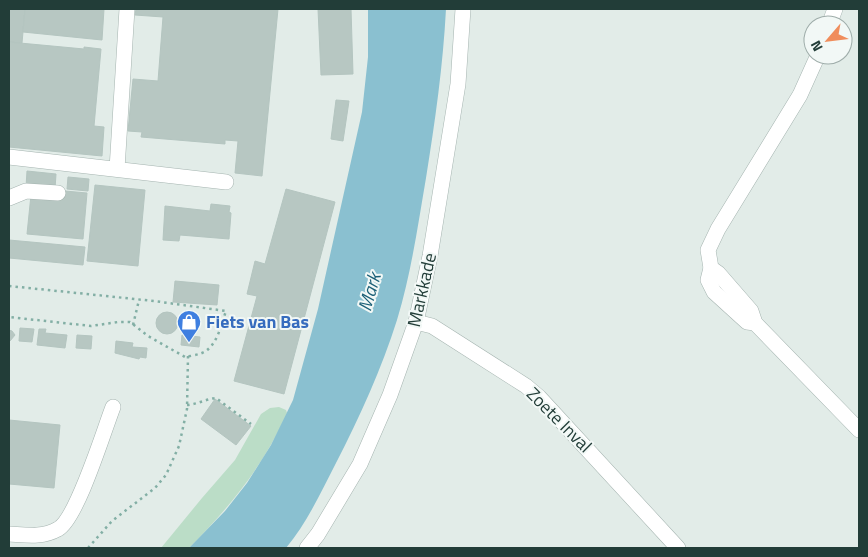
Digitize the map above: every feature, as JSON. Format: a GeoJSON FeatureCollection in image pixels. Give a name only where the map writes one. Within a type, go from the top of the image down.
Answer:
{"type":"FeatureCollection","features":[{"type":"Feature","properties":{"kind":"street"},"geometry":{"type":"LineString","coordinates":[[117,169],[127,9]]}},
{"type":"Feature","properties":{"kind":"street","name":"Markkade"},"geometry":{"type":"LineString","coordinates":[[307,548],[318,534],[360,464],[390,395],[416,322],[430,256],[458,84],[463,9]]}},
{"type":"Feature","properties":{"kind":"street"},"geometry":{"type":"LineString","coordinates":[[814,65],[800,95],[718,229],[708,250],[710,268],[718,273],[751,311],[755,323],[859,430]]}},
{"type":"Feature","properties":{"kind":"street"},"geometry":{"type":"LineString","coordinates":[[9,157],[226,182]]}},
{"type":"Feature","properties":{"kind":"street"},"geometry":{"type":"LineString","coordinates":[[9,198],[26,191],[58,193]]}},
{"type":"Feature","properties":{"kind":"street","name":"Zoete Inval"},"geometry":{"type":"LineString","coordinates":[[416,322],[432,326],[533,391],[678,548]]}},
{"type":"Feature","properties":{"kind":"street"},"geometry":{"type":"LineString","coordinates":[[9,534],[40,536],[60,529],[73,512],[113,406]]}},
{"type":"Feature","properties":{"kind":"path"},"geometry":{"type":"LineString","coordinates":[[9,286],[226,311],[219,332],[208,349],[202,353],[185,357],[148,336],[130,322],[91,326],[9,316]]}},
{"type":"Feature","properties":{"kind":"path"},"geometry":{"type":"LineString","coordinates":[[133,325],[139,300]]}},
{"type":"Feature","properties":{"kind":"path"},"geometry":{"type":"LineString","coordinates":[[88,548],[112,521],[155,488],[166,475],[179,446],[187,405],[188,356]]}},
{"type":"Feature","properties":{"kind":"path"},"geometry":{"type":"LineString","coordinates":[[187,405],[199,404],[210,398],[216,398],[251,424]]}},
{"type":"Feature","properties":{"kind":"green space"},"geometry":{"type":"Polygon","coordinates":[[[279,407],[286,410],[287,413],[278,432],[256,468],[232,501],[189,548],[161,548],[235,460],[261,414],[270,408],[279,407]]]}},
{"type":"Feature","properties":{"kind":"water","name":"Mark"},"geometry":{"type":"Polygon","coordinates":[[[368,9],[446,9],[443,52],[429,157],[414,249],[397,320],[370,393],[345,446],[307,518],[286,548],[189,548],[225,511],[247,483],[271,445],[293,400],[318,309],[362,112],[368,57],[368,9]]]}},
{"type":"Feature","properties":{"kind":"building"},"geometry":{"type":"Polygon","coordinates":[[[9,9],[25,9],[22,43],[9,42],[9,9]]]}},
{"type":"Feature","properties":{"kind":"building"},"geometry":{"type":"Polygon","coordinates":[[[25,9],[104,9],[102,40],[23,32],[25,9]]]}},
{"type":"Feature","properties":{"kind":"building"},"geometry":{"type":"Polygon","coordinates":[[[136,9],[278,9],[262,176],[235,173],[238,141],[225,140],[225,144],[141,137],[142,132],[128,131],[133,79],[158,81],[163,17],[135,15],[136,9]]]}},
{"type":"Feature","properties":{"kind":"building"},"geometry":{"type":"Polygon","coordinates":[[[318,9],[351,9],[353,74],[321,75],[318,9]]]}},
{"type":"Feature","properties":{"kind":"building"},"geometry":{"type":"Polygon","coordinates":[[[9,42],[101,49],[94,126],[104,127],[102,156],[9,147],[9,42]]]}},
{"type":"Feature","properties":{"kind":"building"},"geometry":{"type":"Polygon","coordinates":[[[336,100],[349,101],[343,141],[331,139],[336,100]]]}},
{"type":"Feature","properties":{"kind":"building"},"geometry":{"type":"Polygon","coordinates":[[[27,171],[56,174],[55,189],[26,187],[27,171]]]}},
{"type":"Feature","properties":{"kind":"building"},"geometry":{"type":"Polygon","coordinates":[[[68,177],[89,179],[88,191],[67,189],[68,177]]]}},
{"type":"Feature","properties":{"kind":"building"},"geometry":{"type":"Polygon","coordinates":[[[95,185],[145,190],[138,266],[87,261],[95,185]]]}},
{"type":"Feature","properties":{"kind":"building"},"geometry":{"type":"Polygon","coordinates":[[[286,189],[335,202],[284,394],[234,381],[257,296],[247,294],[255,261],[265,264],[286,189]]]}},
{"type":"Feature","properties":{"kind":"building"},"geometry":{"type":"Polygon","coordinates":[[[65,191],[87,193],[83,239],[27,234],[31,195],[64,198],[65,191]]]}},
{"type":"Feature","properties":{"kind":"building"},"geometry":{"type":"Polygon","coordinates":[[[211,204],[230,206],[229,239],[180,235],[179,241],[163,240],[165,206],[210,211],[211,204]]]}},
{"type":"Feature","properties":{"kind":"building"},"geometry":{"type":"Polygon","coordinates":[[[9,240],[85,247],[83,265],[9,258],[9,240]]]}},
{"type":"Feature","properties":{"kind":"building"},"geometry":{"type":"Polygon","coordinates":[[[175,281],[219,285],[217,305],[173,302],[175,281]]]}},
{"type":"Feature","properties":{"kind":"building"},"geometry":{"type":"Polygon","coordinates":[[[167,312],[175,315],[178,323],[175,331],[167,334],[159,331],[156,323],[159,315],[167,312]]]}},
{"type":"Feature","properties":{"kind":"building"},"geometry":{"type":"Polygon","coordinates":[[[20,328],[34,329],[32,342],[19,341],[20,328]]]}},
{"type":"Feature","properties":{"kind":"building"},"geometry":{"type":"Polygon","coordinates":[[[39,329],[46,329],[45,333],[67,335],[65,348],[37,345],[39,329]]]}},
{"type":"Feature","properties":{"kind":"building"},"geometry":{"type":"Polygon","coordinates":[[[9,330],[15,335],[10,341],[9,341],[9,330]]]}},
{"type":"Feature","properties":{"kind":"building"},"geometry":{"type":"Polygon","coordinates":[[[77,335],[92,336],[91,349],[76,348],[77,335]]]}},
{"type":"Feature","properties":{"kind":"building"},"geometry":{"type":"Polygon","coordinates":[[[182,335],[200,337],[199,347],[181,345],[182,335]]]}},
{"type":"Feature","properties":{"kind":"building"},"geometry":{"type":"Polygon","coordinates":[[[116,341],[133,343],[132,347],[147,348],[146,358],[140,357],[139,359],[115,353],[116,341]]]}},
{"type":"Feature","properties":{"kind":"building"},"geometry":{"type":"Polygon","coordinates":[[[215,399],[251,426],[236,445],[201,419],[215,399]]]}},
{"type":"Feature","properties":{"kind":"building"},"geometry":{"type":"Polygon","coordinates":[[[9,420],[60,425],[54,488],[9,484],[9,420]]]}},
{"type":"Feature","properties":{"kind":"place","name":"Fiets van Bas"},"geometry":{"type":"Point","coordinates":[189,343]}}]}
